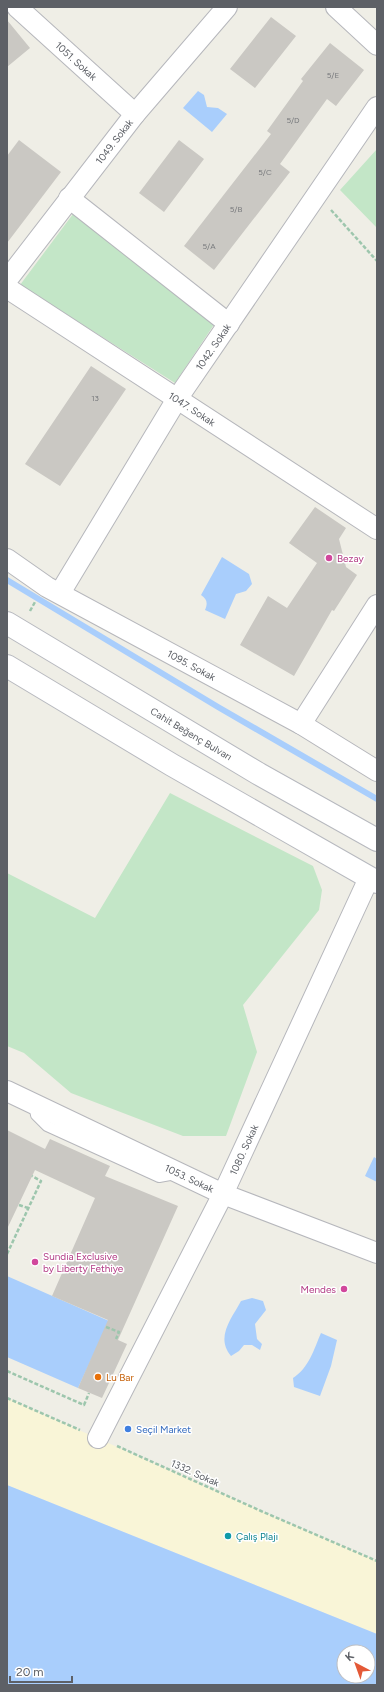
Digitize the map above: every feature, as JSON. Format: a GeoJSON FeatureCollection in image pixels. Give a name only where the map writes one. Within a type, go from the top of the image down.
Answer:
{"type":"FeatureCollection","features":[{"type":"Feature","properties":{"kind":"main road","name":"Cahit Beğenç Bulvarı"},"geometry":{"type":"LineString","coordinates":[[7,623],[259,774],[377,840]]}},
{"type":"Feature","properties":{"kind":"main road"},"geometry":{"type":"LineString","coordinates":[[7,666],[172,765],[373,880]]}},
{"type":"Feature","properties":{"kind":"street","name":"1051. Sokak"},"geometry":{"type":"LineString","coordinates":[[17,7],[135,114]]}},
{"type":"Feature","properties":{"kind":"street","name":"1049. Sokak"},"geometry":{"type":"LineString","coordinates":[[7,280],[135,114],[227,7]]}},
{"type":"Feature","properties":{"kind":"street"},"geometry":{"type":"LineString","coordinates":[[336,7],[377,45]]}},
{"type":"Feature","properties":{"kind":"street","name":"1042. Sokak"},"geometry":{"type":"LineString","coordinates":[[60,593],[177,399],[377,107]]}},
{"type":"Feature","properties":{"kind":"street"},"geometry":{"type":"LineString","coordinates":[[69,198],[229,324]]}},
{"type":"Feature","properties":{"kind":"street","name":"1047. Sokak"},"geometry":{"type":"LineString","coordinates":[[7,288],[377,529]]}},
{"type":"Feature","properties":{"kind":"street","name":"1095. Sokak"},"geometry":{"type":"LineString","coordinates":[[7,559],[47,586],[301,724],[377,771]]}},
{"type":"Feature","properties":{"kind":"street"},"geometry":{"type":"LineString","coordinates":[[301,724],[377,604]]}},
{"type":"Feature","properties":{"kind":"street","name":"1080. Sokak"},"geometry":{"type":"LineString","coordinates":[[98,1438],[223,1194],[373,880]]}},
{"type":"Feature","properties":{"kind":"street","name":"1053. Sokak"},"geometry":{"type":"LineString","coordinates":[[7,1091],[223,1194],[377,1254]]}},
{"type":"Feature","properties":{"kind":"path"},"geometry":{"type":"LineString","coordinates":[[318,194],[377,261]]}},
{"type":"Feature","properties":{"kind":"path"},"geometry":{"type":"LineString","coordinates":[[7,1254],[41,1181],[32,1176]]}},
{"type":"Feature","properties":{"kind":"path"},"geometry":{"type":"LineString","coordinates":[[19,1204],[28,1208]]}},
{"type":"Feature","properties":{"kind":"path"},"geometry":{"type":"LineString","coordinates":[[106,1327],[119,1332],[116,1339]]}},
{"type":"Feature","properties":{"kind":"path"},"geometry":{"type":"LineString","coordinates":[[7,1370],[84,1405],[89,1393]]}},
{"type":"Feature","properties":{"kind":"path","name":"1332. Sokak"},"geometry":{"type":"LineString","coordinates":[[7,1398],[261,1512],[377,1561]]}},
{"type":"Feature","properties":{"kind":"green space"},"geometry":{"type":"Polygon","coordinates":[[[377,149],[377,228],[340,190],[377,149]]]}},
{"type":"Feature","properties":{"kind":"green space"},"geometry":{"type":"Polygon","coordinates":[[[73,214],[215,323],[175,383],[20,285],[73,214]]]}},
{"type":"Feature","properties":{"kind":"green space"},"geometry":{"type":"Polygon","coordinates":[[[170,793],[313,866],[322,890],[319,910],[243,1005],[257,1052],[226,1136],[183,1136],[71,1093],[24,1053],[7,1046],[7,873],[95,918],[170,793]]]}},
{"type":"Feature","properties":{"kind":"sand","name":"Çalış Plajı"},"geometry":{"type":"Polygon","coordinates":[[[7,1398],[377,1561],[377,1634],[7,1485],[7,1398]]]}},
{"type":"Feature","properties":{"kind":"water"},"geometry":{"type":"Polygon","coordinates":[[[198,91],[204,95],[207,107],[218,108],[227,114],[212,132],[183,108],[198,91]]]}},
{"type":"Feature","properties":{"kind":"water"},"geometry":{"type":"Polygon","coordinates":[[[222,557],[249,574],[252,584],[246,591],[236,594],[225,619],[205,610],[206,601],[201,595],[222,557]]]}},
{"type":"Feature","properties":{"kind":"water"},"geometry":{"type":"Polygon","coordinates":[[[374,1157],[377,1159],[377,1182],[365,1176],[374,1157]]]}},
{"type":"Feature","properties":{"kind":"water"},"geometry":{"type":"Polygon","coordinates":[[[7,1276],[109,1321],[78,1388],[7,1357],[7,1276]]]}},
{"type":"Feature","properties":{"kind":"water"},"geometry":{"type":"Polygon","coordinates":[[[252,1298],[263,1301],[266,1310],[255,1324],[257,1339],[262,1344],[260,1350],[252,1345],[244,1345],[239,1351],[231,1356],[226,1349],[225,1342],[227,1328],[241,1301],[252,1298]]]}},
{"type":"Feature","properties":{"kind":"water"},"geometry":{"type":"Polygon","coordinates":[[[321,1333],[337,1340],[331,1366],[320,1396],[294,1387],[293,1378],[299,1374],[307,1364],[321,1333]]]}},
{"type":"Feature","properties":{"kind":"water"},"geometry":{"type":"Polygon","coordinates":[[[7,1485],[377,1634],[377,1685],[7,1685],[7,1485]]]}},
{"type":"Feature","properties":{"kind":"building"},"geometry":{"type":"Polygon","coordinates":[[[271,17],[296,36],[255,88],[230,69],[271,17]]]}},
{"type":"Feature","properties":{"kind":"building"},"geometry":{"type":"Polygon","coordinates":[[[7,20],[30,48],[7,67],[7,20]]]}},
{"type":"Feature","properties":{"kind":"building"},"geometry":{"type":"Polygon","coordinates":[[[330,43],[364,70],[336,106],[327,99],[280,164],[290,172],[214,270],[184,246],[271,134],[267,131],[303,81],[301,79],[330,43]]]}},
{"type":"Feature","properties":{"kind":"building"},"geometry":{"type":"Polygon","coordinates":[[[19,140],[61,172],[7,243],[7,156],[19,140]]]}},
{"type":"Feature","properties":{"kind":"building"},"geometry":{"type":"Polygon","coordinates":[[[179,140],[204,159],[164,212],[139,193],[179,140]]]}},
{"type":"Feature","properties":{"kind":"building"},"geometry":{"type":"Polygon","coordinates":[[[91,366],[126,389],[60,486],[25,464],[91,366]]]}},
{"type":"Feature","properties":{"kind":"building"},"geometry":{"type":"Polygon","coordinates":[[[315,507],[346,528],[339,539],[346,567],[357,575],[334,611],[332,610],[294,676],[240,645],[268,596],[287,608],[317,563],[289,543],[315,507]]]}},
{"type":"Feature","properties":{"kind":"building"},"geometry":{"type":"Polygon","coordinates":[[[7,1130],[45,1149],[50,1139],[110,1166],[105,1176],[178,1206],[118,1340],[127,1344],[102,1398],[78,1388],[108,1320],[52,1296],[95,1198],[35,1170],[7,1229],[7,1130]]]}},
{"type":"Feature","properties":{"kind":"waterway"},"geometry":{"type":"LineString","coordinates":[[7,580],[218,707],[377,799]]}},
{"type":"Feature","properties":{"kind":"place","name":"Bezay"},"geometry":{"type":"Point","coordinates":[329,558]}},
{"type":"Feature","properties":{"kind":"place","name":"Sundia Exclusive by Liberty Fethiye"},"geometry":{"type":"Point","coordinates":[35,1262]}},
{"type":"Feature","properties":{"kind":"place","name":"Mendes"},"geometry":{"type":"Point","coordinates":[344,1289]}},
{"type":"Feature","properties":{"kind":"place","name":"Lu Bar"},"geometry":{"type":"Point","coordinates":[98,1377]}},
{"type":"Feature","properties":{"kind":"place","name":"Seçil Market"},"geometry":{"type":"Point","coordinates":[128,1429]}},
{"type":"Feature","properties":{"kind":"place","name":"Çalış Plajı"},"geometry":{"type":"Point","coordinates":[228,1536]}}]}
